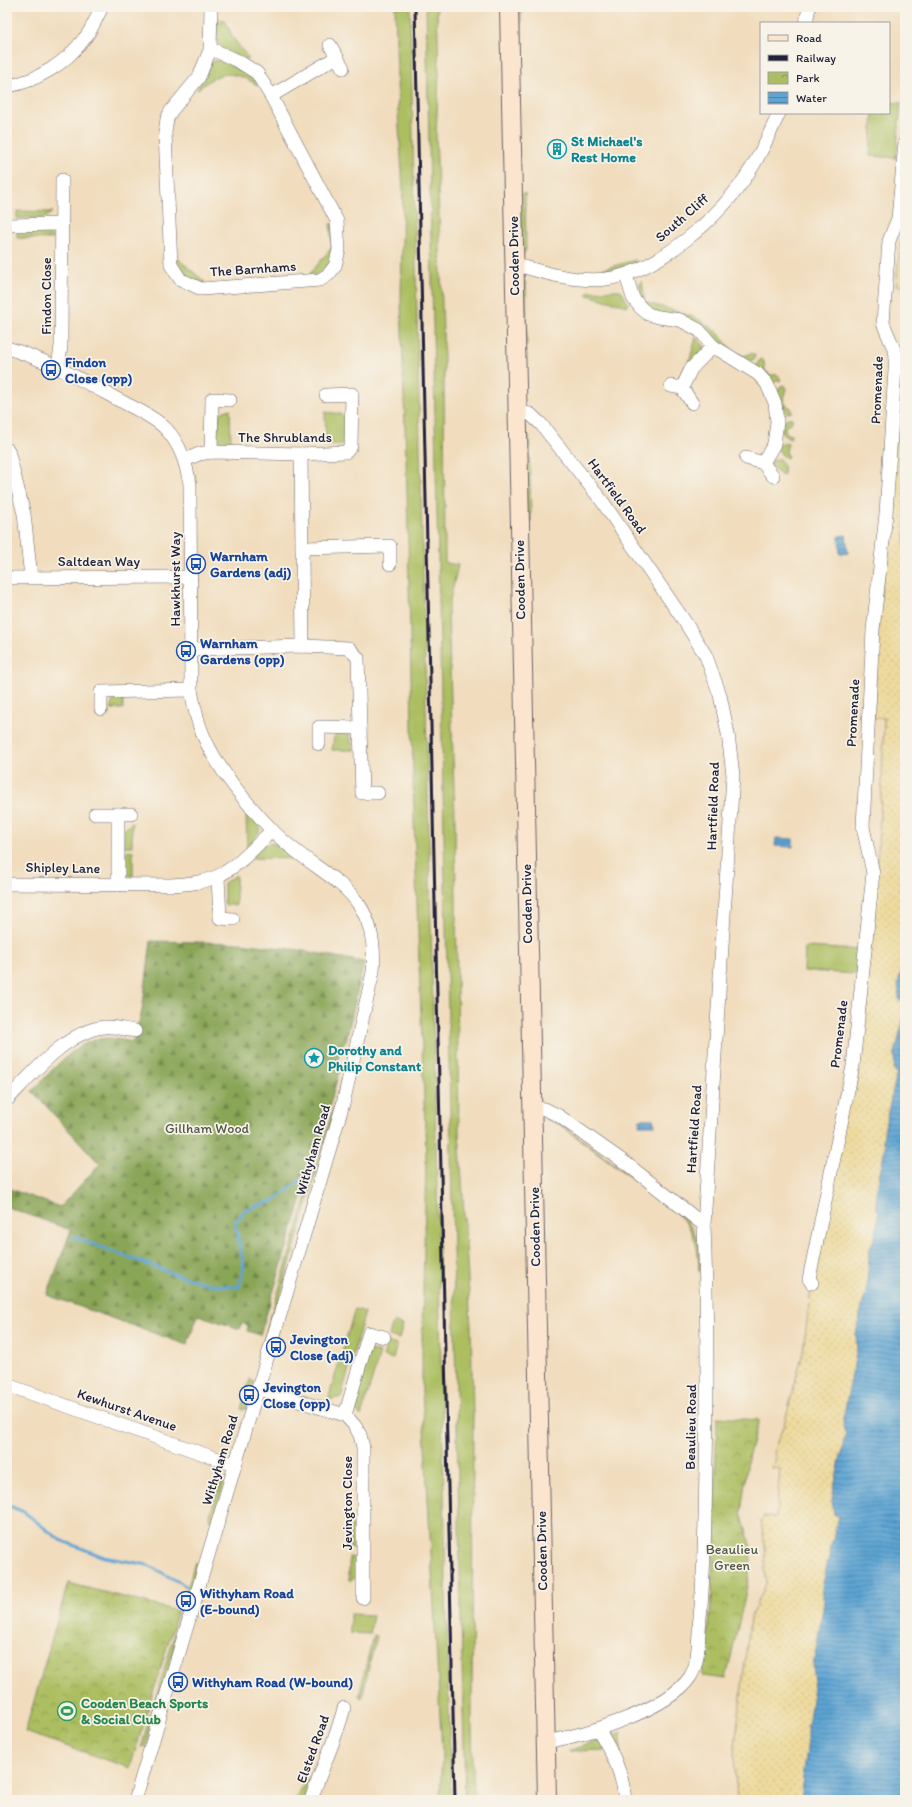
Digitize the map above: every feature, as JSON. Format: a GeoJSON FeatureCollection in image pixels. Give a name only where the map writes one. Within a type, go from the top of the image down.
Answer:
{"type":"FeatureCollection","features":[{"type":"Feature","properties":{"kind":"main road","name":"Cooden Drive"},"geometry":{"type":"LineString","coordinates":[[509,7],[516,412],[547,1800]]}},
{"type":"Feature","properties":{"kind":"street"},"geometry":{"type":"LineString","coordinates":[[7,86],[20,84],[59,64],[84,40],[102,7]]}},
{"type":"Feature","properties":{"kind":"street","name":"The Barnhams"},"geometry":{"type":"LineString","coordinates":[[210,50],[216,51],[238,61],[257,73],[271,96],[337,221],[339,250],[335,266],[320,280],[201,289],[180,279],[171,265],[165,133],[166,119],[199,77],[210,50],[211,7]]}},
{"type":"Feature","properties":{"kind":"street"},"geometry":{"type":"LineString","coordinates":[[806,22],[809,7]]}},
{"type":"Feature","properties":{"kind":"street"},"geometry":{"type":"LineString","coordinates":[[271,96],[340,62],[330,45]]}},
{"type":"Feature","properties":{"kind":"street","name":"South Cliff"},"geometry":{"type":"LineString","coordinates":[[514,264],[565,277],[605,279],[626,275],[658,260],[684,241],[729,199],[748,174],[779,114]]}},
{"type":"Feature","properties":{"kind":"street","name":"Promenade"},"geometry":{"type":"LineString","coordinates":[[812,1283],[808,1279],[853,1066],[872,873],[863,826],[873,630],[886,514],[896,354],[883,323],[889,241],[898,218],[905,143]]}},
{"type":"Feature","properties":{"kind":"street","name":"Findon Close"},"geometry":{"type":"LineString","coordinates":[[58,367],[61,346],[62,180]]}},
{"type":"Feature","properties":{"kind":"street"},"geometry":{"type":"LineString","coordinates":[[7,232],[8,213]]}},
{"type":"Feature","properties":{"kind":"street"},"geometry":{"type":"LineString","coordinates":[[7,225],[62,224]]}},
{"type":"Feature","properties":{"kind":"street"},"geometry":{"type":"LineString","coordinates":[[626,275],[634,298],[640,308],[648,314],[680,320],[699,330],[713,346],[758,374],[767,384],[775,403],[778,422],[774,444],[764,463]]}},
{"type":"Feature","properties":{"kind":"street"},"geometry":{"type":"LineString","coordinates":[[692,403],[677,387],[691,369],[713,346]]}},
{"type":"Feature","properties":{"kind":"street","name":"Hawkhurst Way"},"geometry":{"type":"LineString","coordinates":[[7,348],[58,367],[138,410],[166,429],[177,443],[185,460],[190,484],[191,690],[196,715],[204,737],[226,774],[245,799],[272,830],[288,845],[346,888],[358,901],[366,917],[372,935],[374,953],[373,972],[359,1037]]}},
{"type":"Feature","properties":{"kind":"street","name":"The Shrublands"},"geometry":{"type":"LineString","coordinates":[[185,460],[199,454],[211,452],[301,454],[346,452],[351,446],[352,394],[326,395]]}},
{"type":"Feature","properties":{"kind":"street"},"geometry":{"type":"LineString","coordinates":[[211,452],[212,400],[230,400]]}},
{"type":"Feature","properties":{"kind":"street","name":"Hartfield Road"},"geometry":{"type":"LineString","coordinates":[[516,412],[530,414],[541,424],[602,501],[685,622],[706,656],[720,695],[728,734],[733,775],[704,1225]]}},
{"type":"Feature","properties":{"kind":"street"},"geometry":{"type":"LineString","coordinates":[[301,454],[303,646]]}},
{"type":"Feature","properties":{"kind":"street"},"geometry":{"type":"LineString","coordinates":[[8,458],[24,514],[31,577]]}},
{"type":"Feature","properties":{"kind":"street"},"geometry":{"type":"LineString","coordinates":[[746,458],[764,463],[773,476]]}},
{"type":"Feature","properties":{"kind":"street"},"geometry":{"type":"LineString","coordinates":[[303,548],[390,546],[390,564]]}},
{"type":"Feature","properties":{"kind":"street","name":"Saltdean Way"},"geometry":{"type":"LineString","coordinates":[[7,578],[191,577]]}},
{"type":"Feature","properties":{"kind":"street"},"geometry":{"type":"LineString","coordinates":[[192,649],[303,646],[349,648],[358,658],[362,793],[378,793]]}},
{"type":"Feature","properties":{"kind":"street"},"geometry":{"type":"LineString","coordinates":[[101,709],[101,692],[191,690]]}},
{"type":"Feature","properties":{"kind":"street"},"geometry":{"type":"LineString","coordinates":[[319,744],[319,728],[360,728]]}},
{"type":"Feature","properties":{"kind":"street"},"geometry":{"type":"LineString","coordinates":[[95,814],[131,814]]}},
{"type":"Feature","properties":{"kind":"street","name":"Shipley Lane"},"geometry":{"type":"LineString","coordinates":[[118,814],[118,885]]}},
{"type":"Feature","properties":{"kind":"street","name":"Shipley Lane"},"geometry":{"type":"LineString","coordinates":[[7,884],[170,885],[196,883],[218,877],[234,866],[272,830]]}},
{"type":"Feature","properties":{"kind":"street"},"geometry":{"type":"LineString","coordinates":[[218,877],[220,918],[233,919]]}},
{"type":"Feature","properties":{"kind":"street"},"geometry":{"type":"LineString","coordinates":[[7,1100],[62,1045],[76,1035],[106,1026],[135,1031]]}},
{"type":"Feature","properties":{"kind":"street","name":"Withyham Road"},"geometry":{"type":"LineString","coordinates":[[135,1800],[343,1104],[359,1037]]}},
{"type":"Feature","properties":{"kind":"street"},"geometry":{"type":"LineString","coordinates":[[532,1108],[545,1109],[559,1116],[627,1164],[704,1225]]}},
{"type":"Feature","properties":{"kind":"street","name":"Beaulieu Road"},"geometry":{"type":"LineString","coordinates":[[546,1742],[598,1729],[628,1718],[659,1702],[672,1693],[688,1679],[692,1673],[696,1659],[702,1592],[707,1394],[704,1225]]}},
{"type":"Feature","properties":{"kind":"street"},"geometry":{"type":"LineString","coordinates":[[258,1389],[345,1415],[369,1333],[384,1337]]}},
{"type":"Feature","properties":{"kind":"street","name":"Kewhurst Avenue"},"geometry":{"type":"LineString","coordinates":[[7,1385],[236,1465]]}},
{"type":"Feature","properties":{"kind":"street","name":"Jevington Close"},"geometry":{"type":"LineString","coordinates":[[345,1415],[355,1426],[360,1435],[363,1447],[363,1598]]}},
{"type":"Feature","properties":{"kind":"street","name":"Elsted Road"},"geometry":{"type":"LineString","coordinates":[[311,1800],[319,1775],[339,1726],[344,1708]]}},
{"type":"Feature","properties":{"kind":"street"},"geometry":{"type":"LineString","coordinates":[[598,1729],[611,1750],[620,1770],[624,1786],[625,1800]]}},
{"type":"Feature","properties":{"kind":"green space"},"geometry":{"type":"Polygon","coordinates":[[[395,7],[410,7],[451,1800],[440,1800],[442,1753],[422,1391],[426,1157],[414,820],[407,491],[401,302],[403,190],[398,113],[395,7]]]}},
{"type":"Feature","properties":{"kind":"green space"},"geometry":{"type":"Polygon","coordinates":[[[426,7],[437,7],[439,74],[436,133],[444,361],[445,563],[458,565],[448,609],[455,819],[459,1131],[471,1327],[473,1414],[472,1723],[474,1800],[465,1800],[426,7]]]}},
{"type":"Feature","properties":{"kind":"green space"},"geometry":{"type":"Polygon","coordinates":[[[517,7],[521,7],[522,59],[518,58],[517,7]]]}},
{"type":"Feature","properties":{"kind":"green space"},"geometry":{"type":"Polygon","coordinates":[[[216,19],[225,20],[233,38],[249,59],[246,60],[224,50],[221,47],[217,37],[216,19]]]}},
{"type":"Feature","properties":{"kind":"green space"},"geometry":{"type":"Polygon","coordinates":[[[219,60],[250,74],[258,86],[244,78],[227,74],[213,78],[197,90],[211,62],[219,60]]]}},
{"type":"Feature","properties":{"kind":"green space"},"geometry":{"type":"Polygon","coordinates":[[[890,102],[901,103],[896,158],[870,156],[873,114],[890,114],[890,102]]]}},
{"type":"Feature","properties":{"kind":"green space"},"geometry":{"type":"Polygon","coordinates":[[[525,193],[526,251],[522,255],[520,195],[525,193]]]}},
{"type":"Feature","properties":{"kind":"green space"},"geometry":{"type":"Polygon","coordinates":[[[17,211],[53,212],[45,218],[17,218],[17,211]]]}},
{"type":"Feature","properties":{"kind":"green space"},"geometry":{"type":"Polygon","coordinates":[[[330,224],[333,224],[334,240],[334,252],[332,257],[319,275],[309,275],[332,247],[330,224]]]}},
{"type":"Feature","properties":{"kind":"green space"},"geometry":{"type":"Polygon","coordinates":[[[37,230],[47,232],[53,239],[17,238],[17,231],[37,230]]]}},
{"type":"Feature","properties":{"kind":"green space"},"geometry":{"type":"Polygon","coordinates":[[[177,258],[205,282],[201,285],[190,281],[175,264],[177,258]]]}},
{"type":"Feature","properties":{"kind":"green space"},"geometry":{"type":"Polygon","coordinates":[[[635,260],[636,263],[620,269],[604,272],[603,269],[635,260]]]}},
{"type":"Feature","properties":{"kind":"green space"},"geometry":{"type":"Polygon","coordinates":[[[522,279],[524,279],[524,283],[526,283],[527,345],[522,346],[522,279]]]}},
{"type":"Feature","properties":{"kind":"green space"},"geometry":{"type":"Polygon","coordinates":[[[642,281],[645,302],[700,320],[719,334],[733,352],[744,356],[751,353],[755,355],[754,359],[746,362],[642,304],[639,293],[640,283],[642,281]]]}},
{"type":"Feature","properties":{"kind":"green space"},"geometry":{"type":"Polygon","coordinates":[[[621,290],[628,304],[627,306],[587,295],[588,292],[621,290]]]}},
{"type":"Feature","properties":{"kind":"green space"},"geometry":{"type":"Polygon","coordinates":[[[696,337],[706,348],[681,379],[677,382],[671,382],[672,379],[677,379],[680,376],[690,359],[696,337]]]}},
{"type":"Feature","properties":{"kind":"green space"},"geometry":{"type":"Polygon","coordinates":[[[761,359],[764,361],[765,371],[770,375],[778,375],[781,380],[770,383],[756,368],[761,359]]]}},
{"type":"Feature","properties":{"kind":"green space"},"geometry":{"type":"Polygon","coordinates":[[[784,385],[787,390],[784,395],[784,400],[791,408],[792,412],[788,413],[781,409],[777,393],[780,387],[784,385]]]}},
{"type":"Feature","properties":{"kind":"green space"},"geometry":{"type":"Polygon","coordinates":[[[230,409],[231,446],[222,446],[218,438],[216,429],[217,424],[222,412],[230,409]]]}},
{"type":"Feature","properties":{"kind":"green space"},"geometry":{"type":"Polygon","coordinates":[[[325,412],[341,414],[347,423],[345,443],[342,445],[326,445],[325,412]]]}},
{"type":"Feature","properties":{"kind":"green space"},"geometry":{"type":"Polygon","coordinates":[[[788,418],[792,418],[792,422],[785,428],[786,433],[791,435],[790,439],[782,433],[782,422],[788,418]]]}},
{"type":"Feature","properties":{"kind":"green space"},"geometry":{"type":"Polygon","coordinates":[[[525,436],[529,436],[531,521],[527,520],[525,436]]]}},
{"type":"Feature","properties":{"kind":"green space"},"geometry":{"type":"Polygon","coordinates":[[[779,444],[788,444],[786,451],[788,456],[787,458],[782,455],[778,449],[779,444]]]}},
{"type":"Feature","properties":{"kind":"green space"},"geometry":{"type":"Polygon","coordinates":[[[779,459],[783,464],[784,469],[784,474],[781,476],[779,472],[771,467],[771,461],[779,459]]]}},
{"type":"Feature","properties":{"kind":"green space"},"geometry":{"type":"Polygon","coordinates":[[[123,696],[123,709],[111,709],[114,700],[123,696]]]}},
{"type":"Feature","properties":{"kind":"green space"},"geometry":{"type":"Polygon","coordinates":[[[338,733],[349,735],[354,750],[332,750],[334,737],[338,733]]]}},
{"type":"Feature","properties":{"kind":"green space"},"geometry":{"type":"Polygon","coordinates":[[[251,813],[259,823],[260,830],[247,850],[246,814],[251,813]]]}},
{"type":"Feature","properties":{"kind":"green space"},"geometry":{"type":"Polygon","coordinates":[[[132,823],[132,846],[123,846],[124,829],[132,823]]]}},
{"type":"Feature","properties":{"kind":"green space"},"geometry":{"type":"Polygon","coordinates":[[[269,843],[279,845],[295,859],[251,858],[264,845],[269,843]]]}},
{"type":"Feature","properties":{"kind":"green space"},"geometry":{"type":"Polygon","coordinates":[[[133,851],[133,876],[126,874],[124,871],[123,852],[133,851]]]}},
{"type":"Feature","properties":{"kind":"green space"},"geometry":{"type":"Polygon","coordinates":[[[236,875],[236,905],[226,905],[224,902],[224,883],[236,875]]]}},
{"type":"Feature","properties":{"kind":"green space","name":"Gillham Wood"},"geometry":{"type":"Polygon","coordinates":[[[151,941],[240,943],[299,950],[364,962],[346,1041],[341,1046],[337,1063],[340,1069],[321,1137],[260,1335],[247,1331],[248,1325],[242,1323],[240,1329],[198,1315],[187,1345],[47,1295],[71,1230],[7,1207],[7,1188],[60,1207],[100,1164],[32,1091],[58,1064],[77,1048],[87,1042],[111,1038],[133,1042],[142,1011],[151,941]]]}},
{"type":"Feature","properties":{"kind":"green space"},"geometry":{"type":"Polygon","coordinates":[[[805,947],[860,950],[857,974],[804,971],[805,947]]]}},
{"type":"Feature","properties":{"kind":"green space"},"geometry":{"type":"Polygon","coordinates":[[[344,1072],[344,1077],[268,1339],[264,1339],[344,1072]]]}},
{"type":"Feature","properties":{"kind":"green space"},"geometry":{"type":"Polygon","coordinates":[[[545,1119],[555,1120],[564,1126],[637,1182],[563,1127],[555,1122],[545,1119]]]}},
{"type":"Feature","properties":{"kind":"green space"},"geometry":{"type":"Polygon","coordinates":[[[648,1189],[679,1213],[692,1228],[699,1246],[699,1272],[696,1243],[692,1232],[679,1215],[648,1189]]]}},
{"type":"Feature","properties":{"kind":"green space"},"geometry":{"type":"Polygon","coordinates":[[[355,1309],[365,1312],[341,1397],[328,1400],[355,1309]]]}},
{"type":"Feature","properties":{"kind":"green space"},"geometry":{"type":"Polygon","coordinates":[[[393,1322],[403,1325],[399,1339],[389,1336],[393,1322]]]}},
{"type":"Feature","properties":{"kind":"green space"},"geometry":{"type":"Polygon","coordinates":[[[387,1342],[397,1345],[393,1359],[383,1356],[387,1342]]]}},
{"type":"Feature","properties":{"kind":"green space"},"geometry":{"type":"Polygon","coordinates":[[[369,1350],[380,1353],[361,1416],[352,1407],[369,1350]]]}},
{"type":"Feature","properties":{"kind":"green space"},"geometry":{"type":"Polygon","coordinates":[[[250,1379],[254,1381],[246,1409],[241,1409],[250,1379]]]}},
{"type":"Feature","properties":{"kind":"green space","name":"Beaulieu Green"},"geometry":{"type":"Polygon","coordinates":[[[717,1417],[759,1420],[748,1458],[741,1513],[752,1551],[747,1587],[726,1679],[702,1676],[706,1656],[712,1594],[717,1417]]]}},
{"type":"Feature","properties":{"kind":"green space"},"geometry":{"type":"Polygon","coordinates":[[[220,1480],[224,1482],[213,1520],[209,1519],[220,1480]]]}},
{"type":"Feature","properties":{"kind":"green space"},"geometry":{"type":"Polygon","coordinates":[[[350,1526],[357,1526],[357,1548],[349,1548],[350,1526]]]}},
{"type":"Feature","properties":{"kind":"green space"},"geometry":{"type":"Polygon","coordinates":[[[349,1557],[357,1558],[357,1574],[352,1580],[349,1580],[349,1557]]]}},
{"type":"Feature","properties":{"kind":"green space"},"geometry":{"type":"Polygon","coordinates":[[[195,1562],[199,1565],[187,1605],[183,1605],[195,1562]]]}},
{"type":"Feature","properties":{"kind":"green space"},"geometry":{"type":"Polygon","coordinates":[[[68,1583],[178,1611],[130,1768],[25,1732],[68,1583]]]}},
{"type":"Feature","properties":{"kind":"green space"},"geometry":{"type":"Polygon","coordinates":[[[181,1613],[184,1614],[146,1746],[141,1747],[181,1613]]]}},
{"type":"Feature","properties":{"kind":"green space"},"geometry":{"type":"Polygon","coordinates":[[[350,1614],[373,1615],[370,1634],[350,1633],[350,1614]]]}},
{"type":"Feature","properties":{"kind":"green space"},"geometry":{"type":"Polygon","coordinates":[[[373,1635],[376,1636],[362,1698],[359,1697],[373,1635]]]}},
{"type":"Feature","properties":{"kind":"green space"},"geometry":{"type":"Polygon","coordinates":[[[621,1732],[621,1752],[618,1752],[608,1737],[621,1732]]]}},
{"type":"Feature","properties":{"kind":"green space"},"geometry":{"type":"Polygon","coordinates":[[[599,1740],[606,1750],[569,1751],[599,1740]]]}},
{"type":"Feature","properties":{"kind":"green space"},"geometry":{"type":"Polygon","coordinates":[[[311,1775],[303,1800],[294,1800],[311,1775]]]}},
{"type":"Feature","properties":{"kind":"sand"},"geometry":{"type":"Polygon","coordinates":[[[905,196],[905,286],[896,285],[905,196]]]}},
{"type":"Feature","properties":{"kind":"sand"},"geometry":{"type":"Polygon","coordinates":[[[905,299],[905,1800],[737,1800],[734,1755],[750,1618],[767,1582],[764,1568],[766,1554],[761,1521],[764,1516],[776,1517],[780,1469],[772,1468],[775,1458],[774,1449],[784,1425],[803,1352],[813,1274],[873,926],[882,782],[884,718],[873,718],[877,636],[891,497],[905,299]]]}},
{"type":"Feature","properties":{"kind":"water"},"geometry":{"type":"Polygon","coordinates":[[[846,535],[848,553],[840,554],[839,536],[846,535]]]}},
{"type":"Feature","properties":{"kind":"water"},"geometry":{"type":"Polygon","coordinates":[[[776,838],[793,839],[793,847],[775,846],[776,838]]]}},
{"type":"Feature","properties":{"kind":"water"},"geometry":{"type":"Polygon","coordinates":[[[905,958],[905,1000],[899,1000],[898,983],[905,958]]]}},
{"type":"Feature","properties":{"kind":"water"},"geometry":{"type":"Polygon","coordinates":[[[905,1012],[905,1800],[800,1800],[807,1750],[807,1731],[815,1680],[813,1667],[824,1603],[822,1588],[838,1516],[834,1515],[832,1500],[846,1432],[844,1431],[843,1419],[857,1349],[856,1334],[866,1292],[870,1248],[875,1237],[879,1210],[877,1210],[876,1193],[886,1143],[883,1142],[885,1124],[897,1071],[894,1071],[895,1053],[905,1012]]]}},
{"type":"Feature","properties":{"kind":"water"},"geometry":{"type":"Polygon","coordinates":[[[640,1119],[653,1119],[655,1125],[639,1125],[640,1119]]]}},
{"type":"Feature","properties":{"kind":"waterway"},"geometry":{"type":"LineString","coordinates":[[73,1237],[180,1276],[213,1285],[239,1287],[244,1266],[235,1223],[245,1210],[275,1200],[306,1176]]}},
{"type":"Feature","properties":{"kind":"waterway"},"geometry":{"type":"LineString","coordinates":[[7,1505],[24,1512],[60,1540],[104,1557],[148,1565],[186,1586]]}},
{"type":"Feature","properties":{"kind":"railway"},"geometry":{"type":"LineString","coordinates":[[415,7],[455,1800]]}},
{"type":"Feature","properties":{"kind":"place","name":"St Michael's Rest Home"},"geometry":{"type":"Point","coordinates":[557,149]}},
{"type":"Feature","properties":{"kind":"place","name":"Findon Close (opp)"},"geometry":{"type":"Point","coordinates":[51,370]}},
{"type":"Feature","properties":{"kind":"place","name":"Warnham Gardens (adj)"},"geometry":{"type":"Point","coordinates":[196,564]}},
{"type":"Feature","properties":{"kind":"place","name":"Warnham Gardens (opp)"},"geometry":{"type":"Point","coordinates":[186,651]}},
{"type":"Feature","properties":{"kind":"place","name":"Dorothy and Philip Constant"},"geometry":{"type":"Point","coordinates":[314,1058]}},
{"type":"Feature","properties":{"kind":"place","name":"Jevington Close (adj)"},"geometry":{"type":"Point","coordinates":[276,1347]}},
{"type":"Feature","properties":{"kind":"place","name":"Jevington Close (opp)"},"geometry":{"type":"Point","coordinates":[249,1395]}},
{"type":"Feature","properties":{"kind":"place","name":"Withyham Road (E-bound)"},"geometry":{"type":"Point","coordinates":[186,1601]}},
{"type":"Feature","properties":{"kind":"place","name":"Withyham Road (W-bound)"},"geometry":{"type":"Point","coordinates":[178,1682]}},
{"type":"Feature","properties":{"kind":"place","name":"Cooden Beach Sports & Social Club"},"geometry":{"type":"Point","coordinates":[67,1711]}}]}
